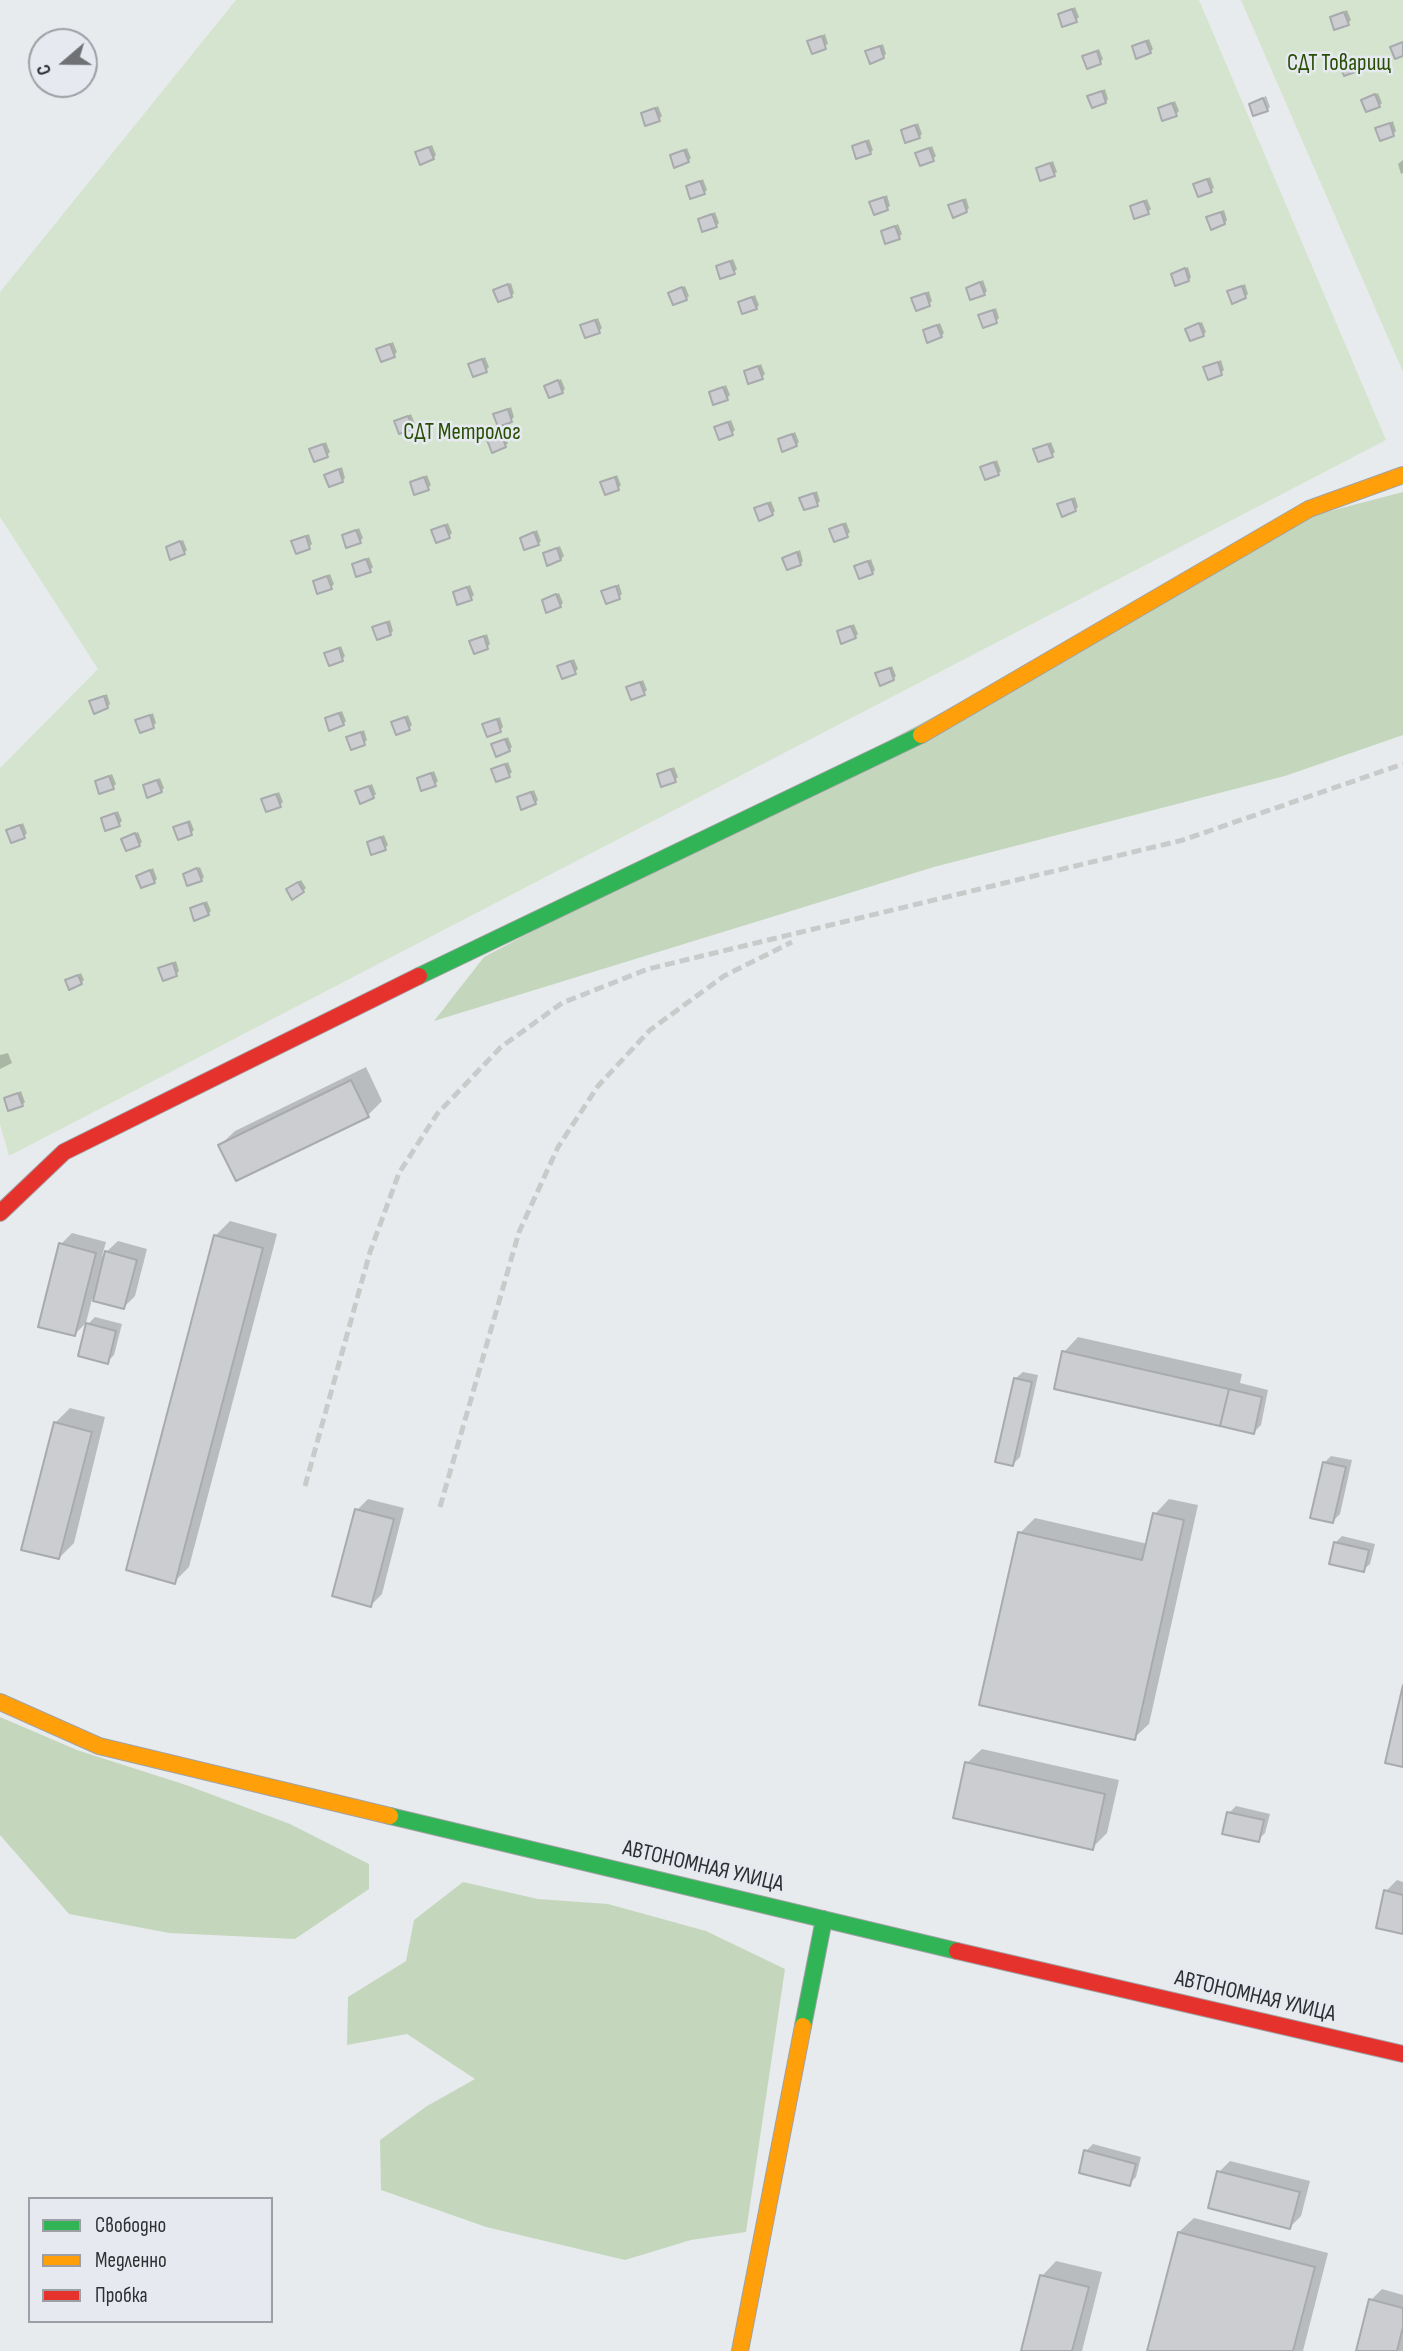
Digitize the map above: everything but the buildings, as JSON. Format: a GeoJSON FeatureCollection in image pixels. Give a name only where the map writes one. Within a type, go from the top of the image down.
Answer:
{"type":"FeatureCollection","features":[{"type":"Feature","properties":{"kind":"street"},"geometry":{"type":"LineString","coordinates":[[0,1213],[64,1152],[431,970],[932,730],[1310,509],[1403,475]]}},
{"type":"Feature","properties":{"kind":"street","name":"АВТОНОМНАЯ УЛИЦА"},"geometry":{"type":"LineString","coordinates":[[0,1702],[99,1746],[1403,2054]]}},
{"type":"Feature","properties":{"kind":"street"},"geometry":{"type":"LineString","coordinates":[[740,2351],[824,1919]]}},
{"type":"Feature","properties":{"kind":"green space","name":"СДТ Метролог"},"geometry":{"type":"Polygon","coordinates":[[[236,0],[1199,0],[1386,440],[9,1156],[0,1124],[0,768],[98,669],[0,517],[0,292],[236,0]]]}},
{"type":"Feature","properties":{"kind":"green space","name":"СДТ Товарищ"},"geometry":{"type":"Polygon","coordinates":[[[1241,0],[1403,0],[1403,372],[1241,0]]]}},
{"type":"Feature","properties":{"kind":"green space"},"geometry":{"type":"Polygon","coordinates":[[[1403,492],[1403,735],[1285,776],[934,867],[434,1021],[484,957],[1307,517],[1403,492]]]}},
{"type":"Feature","properties":{"kind":"green space"},"geometry":{"type":"Polygon","coordinates":[[[0,1717],[77,1750],[189,1786],[290,1824],[369,1864],[369,1889],[295,1939],[169,1933],[69,1914],[0,1835],[0,1717]]]}},
{"type":"Feature","properties":{"kind":"green space"},"geometry":{"type":"Polygon","coordinates":[[[463,1882],[538,1899],[608,1904],[706,1931],[785,1969],[746,2232],[691,2240],[625,2260],[486,2227],[381,2190],[380,2140],[427,2106],[475,2079],[407,2034],[347,2045],[348,1997],[406,1961],[414,1920],[463,1882]]]}},
{"type":"Feature","properties":{"kind":"railway"},"geometry":{"type":"LineString","coordinates":[[305,1486],[370,1252],[399,1173],[437,1114],[501,1047],[562,1003],[648,969],[1183,840],[1403,764]]}},
{"type":"Feature","properties":{"kind":"railway"},"geometry":{"type":"LineString","coordinates":[[440,1507],[519,1232],[558,1147],[598,1086],[650,1030],[724,976],[792,942]]}},
{"type":"Feature","properties":{"kind":"traffic: fast"},"geometry":{"type":"LineString","coordinates":[[419,976],[921,735]]}},
{"type":"Feature","properties":{"kind":"traffic: fast"},"geometry":{"type":"LineString","coordinates":[[390,1816],[957,1951]]}},
{"type":"Feature","properties":{"kind":"traffic: fast"},"geometry":{"type":"LineString","coordinates":[[803,2026],[824,1919]]}},
{"type":"Feature","properties":{"kind":"traffic: slow"},"geometry":{"type":"LineString","coordinates":[[921,735],[1309,509],[1403,475]]}},
{"type":"Feature","properties":{"kind":"traffic: slow"},"geometry":{"type":"LineString","coordinates":[[0,1702],[99,1746],[390,1816]]}},
{"type":"Feature","properties":{"kind":"traffic: slow"},"geometry":{"type":"LineString","coordinates":[[740,2351],[803,2026]]}},
{"type":"Feature","properties":{"kind":"traffic: jam"},"geometry":{"type":"LineString","coordinates":[[0,1213],[64,1152],[419,976]]}},
{"type":"Feature","properties":{"kind":"traffic: jam"},"geometry":{"type":"LineString","coordinates":[[957,1951],[1403,2054]]}}]}
